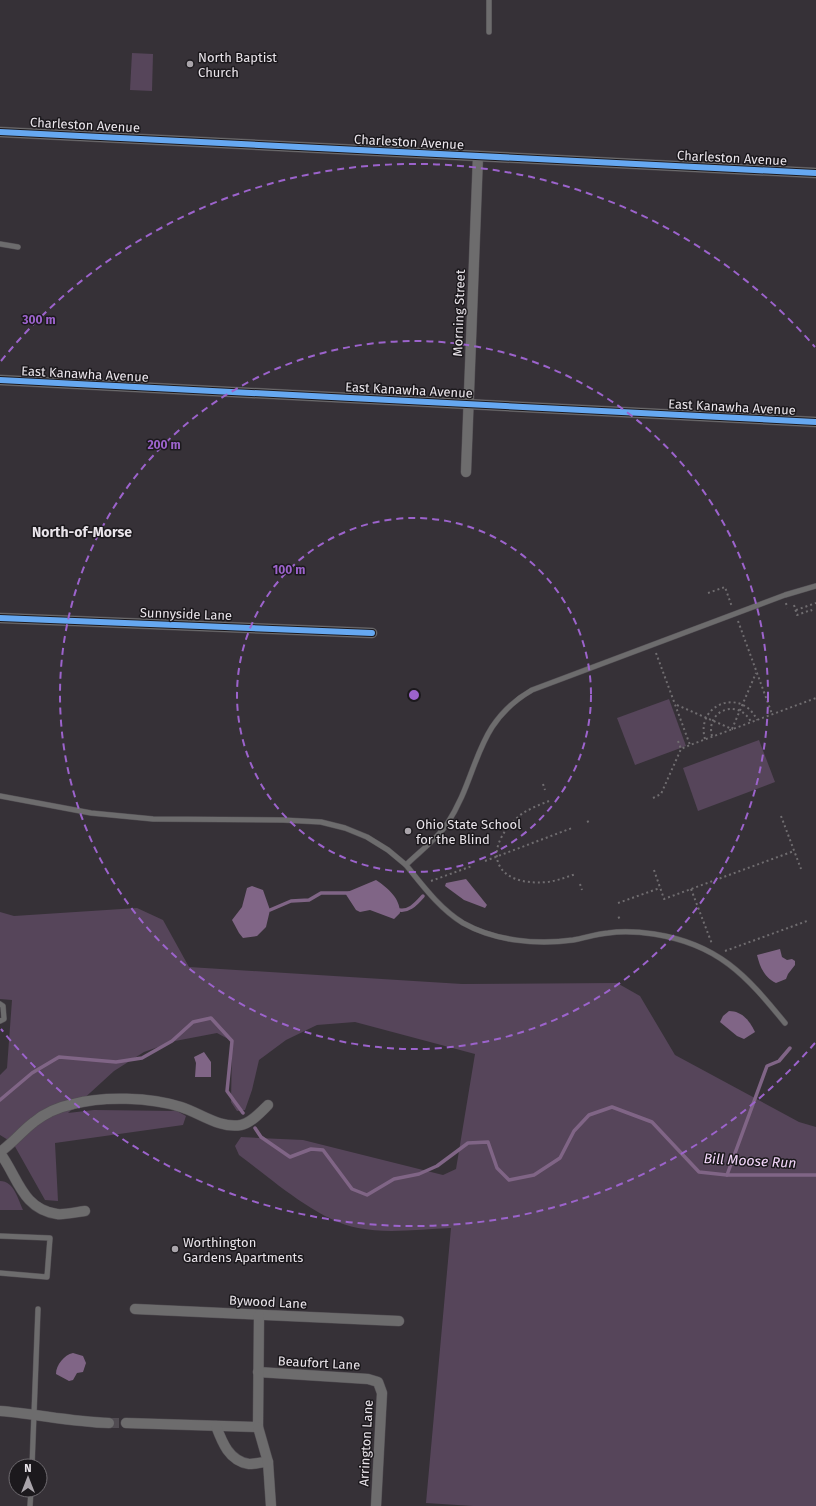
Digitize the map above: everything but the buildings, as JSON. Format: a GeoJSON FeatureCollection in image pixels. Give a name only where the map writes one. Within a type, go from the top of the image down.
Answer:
{"type":"FeatureCollection","features":[{"type":"Feature","properties":{"kind":"street","name":"Charleston Avenue"},"geometry":{"type":"LineString","coordinates":[[0,132],[816,173]]}},
{"type":"Feature","properties":{"kind":"street","name":"Morning Street"},"geometry":{"type":"LineString","coordinates":[[466,472],[478,156]]}},
{"type":"Feature","properties":{"kind":"street","name":"East Kanawha Avenue"},"geometry":{"type":"LineString","coordinates":[[0,380],[816,422]]}},
{"type":"Feature","properties":{"kind":"street","name":"Sunnyside Lane"},"geometry":{"type":"LineString","coordinates":[[0,618],[372,633]]}},
{"type":"Feature","properties":{"kind":"street"},"geometry":{"type":"LineString","coordinates":[[85,1211],[58,1214],[32,1204],[22,1192],[10,1166],[0,1152],[8,1147],[34,1122],[48,1112],[73,1104],[126,1098],[180,1107],[231,1126],[243,1125],[268,1105]]}},
{"type":"Feature","properties":{"kind":"street","name":"Bywood Lane"},"geometry":{"type":"LineString","coordinates":[[135,1309],[399,1321]]}},
{"type":"Feature","properties":{"kind":"street"},"geometry":{"type":"LineString","coordinates":[[259,1315],[258,1427],[268,1462],[271,1506]]}},
{"type":"Feature","properties":{"kind":"street","name":"Beaufort Lane"},"geometry":{"type":"LineString","coordinates":[[258,1372],[368,1379],[378,1382]]}},
{"type":"Feature","properties":{"kind":"street","name":"Arrington Lane"},"geometry":{"type":"LineString","coordinates":[[376,1506],[382,1393],[378,1382]]}},
{"type":"Feature","properties":{"kind":"street"},"geometry":{"type":"LineString","coordinates":[[0,1411],[34,1414],[82,1422],[109,1423]]}},
{"type":"Feature","properties":{"kind":"street"},"geometry":{"type":"LineString","coordinates":[[126,1423],[258,1427]]}},
{"type":"Feature","properties":{"kind":"street"},"geometry":{"type":"LineString","coordinates":[[216,1426],[225,1447],[235,1458],[249,1464],[268,1462]]}},
{"type":"Feature","properties":{"kind":"lane"},"geometry":{"type":"LineString","coordinates":[[489,0],[489,32]]}},
{"type":"Feature","properties":{"kind":"lane"},"geometry":{"type":"LineString","coordinates":[[0,244],[18,247]]}},
{"type":"Feature","properties":{"kind":"lane"},"geometry":{"type":"LineString","coordinates":[[406,865],[446,825],[454,811],[487,732],[498,718],[518,699],[532,690],[786,595],[816,586]]}},
{"type":"Feature","properties":{"kind":"lane"},"geometry":{"type":"LineString","coordinates":[[0,796],[91,813],[153,819],[295,820],[321,822],[345,828],[367,837],[388,850],[406,865],[442,907],[463,923],[491,935],[515,940],[547,942],[572,940],[610,932],[645,933],[674,937],[696,944],[719,956],[742,975],[785,1024]]}},
{"type":"Feature","properties":{"kind":"lane"},"geometry":{"type":"LineString","coordinates":[[0,1004],[3,1006],[5,1015],[4,1019],[0,1021]]}},
{"type":"Feature","properties":{"kind":"lane"},"geometry":{"type":"LineString","coordinates":[[0,1236],[50,1238],[47,1277],[0,1272]]}},
{"type":"Feature","properties":{"kind":"lane"},"geometry":{"type":"LineString","coordinates":[[32,1458],[38,1309]]}},
{"type":"Feature","properties":{"kind":"path"},"geometry":{"type":"LineString","coordinates":[[708,594],[725,587],[733,608]]}},
{"type":"Feature","properties":{"kind":"path"},"geometry":{"type":"LineString","coordinates":[[786,603],[787,608]]}},
{"type":"Feature","properties":{"kind":"path"},"geometry":{"type":"LineString","coordinates":[[796,610],[816,603]]}},
{"type":"Feature","properties":{"kind":"path"},"geometry":{"type":"LineString","coordinates":[[794,605],[797,615],[811,610],[812,611]]}},
{"type":"Feature","properties":{"kind":"path"},"geometry":{"type":"LineString","coordinates":[[738,621],[772,714]]}},
{"type":"Feature","properties":{"kind":"path"},"geometry":{"type":"LineString","coordinates":[[656,652],[690,744]]}},
{"type":"Feature","properties":{"kind":"path"},"geometry":{"type":"LineString","coordinates":[[732,729],[756,673]]}},
{"type":"Feature","properties":{"kind":"path"},"geometry":{"type":"LineString","coordinates":[[653,798],[661,794],[681,749],[690,744],[816,698]]}},
{"type":"Feature","properties":{"kind":"path"},"geometry":{"type":"LineString","coordinates":[[705,739],[704,728],[706,717],[711,710],[720,704],[734,702],[743,705],[753,712],[757,720]]}},
{"type":"Feature","properties":{"kind":"path"},"geometry":{"type":"LineString","coordinates":[[676,705],[732,729]]}},
{"type":"Feature","properties":{"kind":"path"},"geometry":{"type":"LineString","coordinates":[[712,736],[712,720],[716,714],[724,709],[733,708],[740,710],[747,715],[751,722]]}},
{"type":"Feature","properties":{"kind":"path"},"geometry":{"type":"LineString","coordinates":[[678,741],[681,749]]}},
{"type":"Feature","properties":{"kind":"path"},"geometry":{"type":"LineString","coordinates":[[543,784],[545,790]]}},
{"type":"Feature","properties":{"kind":"path"},"geometry":{"type":"LineString","coordinates":[[549,801],[529,810],[514,822],[499,842],[496,849],[499,867],[503,873],[522,880],[547,882],[576,874]]}},
{"type":"Feature","properties":{"kind":"path"},"geometry":{"type":"LineString","coordinates":[[781,816],[801,869]]}},
{"type":"Feature","properties":{"kind":"path"},"geometry":{"type":"LineString","coordinates":[[485,861],[572,828]]}},
{"type":"Feature","properties":{"kind":"path"},"geometry":{"type":"LineString","coordinates":[[654,870],[664,899],[794,851]]}},
{"type":"Feature","properties":{"kind":"path"},"geometry":{"type":"LineString","coordinates":[[431,881],[472,866]]}},
{"type":"Feature","properties":{"kind":"path"},"geometry":{"type":"LineString","coordinates":[[580,884],[582,890]]}},
{"type":"Feature","properties":{"kind":"path"},"geometry":{"type":"LineString","coordinates":[[618,903],[660,888]]}},
{"type":"Feature","properties":{"kind":"path"},"geometry":{"type":"LineString","coordinates":[[691,889],[712,945]]}},
{"type":"Feature","properties":{"kind":"path"},"geometry":{"type":"LineString","coordinates":[[724,952],[807,920]]}},
{"type":"Feature","properties":{"kind":"shaded area"},"geometry":{"type":"Polygon","coordinates":[[[132,53],[153,54],[152,91],[130,90],[132,53]]]}},
{"type":"Feature","properties":{"kind":"shaded area"},"geometry":{"type":"Polygon","coordinates":[[[669,699],[686,746],[635,765],[617,718],[669,699]]]}},
{"type":"Feature","properties":{"kind":"shaded area"},"geometry":{"type":"Polygon","coordinates":[[[759,740],[775,782],[698,811],[683,768],[759,740]]]}},
{"type":"Feature","properties":{"kind":"shaded area"},"geometry":{"type":"Polygon","coordinates":[[[466,879],[487,905],[485,908],[464,900],[445,886],[446,883],[466,879]]]}},
{"type":"Feature","properties":{"kind":"shaded area"},"geometry":{"type":"Polygon","coordinates":[[[376,880],[385,886],[396,898],[400,913],[394,919],[370,910],[360,912],[356,910],[345,893],[376,880]]]}},
{"type":"Feature","properties":{"kind":"shaded area"},"geometry":{"type":"Polygon","coordinates":[[[252,886],[263,890],[270,910],[266,927],[257,936],[243,938],[232,920],[242,907],[247,888],[252,886]]]}},
{"type":"Feature","properties":{"kind":"shaded area"},"geometry":{"type":"Polygon","coordinates":[[[137,908],[163,920],[189,967],[462,984],[617,983],[640,996],[675,1055],[799,1122],[816,1127],[816,1506],[473,1506],[426,1503],[451,1228],[381,1231],[358,1228],[343,1224],[327,1217],[296,1198],[239,1155],[235,1146],[241,1137],[303,1140],[443,1175],[456,1169],[475,1054],[355,1022],[317,1025],[286,1040],[259,1060],[252,1090],[245,1110],[237,1111],[231,1102],[232,1047],[230,1040],[217,1033],[175,1041],[144,1052],[114,1071],[68,1113],[94,1110],[177,1111],[186,1116],[183,1125],[55,1143],[58,1201],[45,1200],[13,1143],[0,1135],[0,1075],[7,1068],[12,1000],[0,999],[0,912],[14,916],[137,908]]]}},
{"type":"Feature","properties":{"kind":"shaded area"},"geometry":{"type":"Polygon","coordinates":[[[780,949],[782,957],[787,960],[792,959],[795,961],[795,965],[786,979],[776,983],[768,978],[763,971],[757,955],[780,949]]]}},
{"type":"Feature","properties":{"kind":"shaded area"},"geometry":{"type":"Polygon","coordinates":[[[729,1011],[734,1011],[745,1017],[755,1032],[744,1039],[737,1036],[720,1022],[723,1016],[729,1011]]]}},
{"type":"Feature","properties":{"kind":"shaded area"},"geometry":{"type":"Polygon","coordinates":[[[204,1052],[211,1062],[211,1077],[195,1077],[196,1063],[194,1057],[204,1052]]]}},
{"type":"Feature","properties":{"kind":"shaded area"},"geometry":{"type":"Polygon","coordinates":[[[0,1181],[9,1184],[12,1187],[23,1210],[0,1210],[0,1181]]]}},
{"type":"Feature","properties":{"kind":"shaded area"},"geometry":{"type":"Polygon","coordinates":[[[73,1353],[83,1356],[86,1363],[83,1372],[77,1373],[73,1380],[69,1381],[56,1374],[56,1371],[64,1358],[73,1353]]]}},
{"type":"Feature","properties":{"kind":"waterway"},"geometry":{"type":"LineString","coordinates":[[270,910],[291,901],[309,900],[321,893],[349,893]]}},
{"type":"Feature","properties":{"kind":"waterway"},"geometry":{"type":"LineString","coordinates":[[396,909],[408,909],[423,896]]}},
{"type":"Feature","properties":{"kind":"waterway","name":"Bill Moose Run"},"geometry":{"type":"LineString","coordinates":[[0,1100],[32,1073],[59,1057],[116,1062],[142,1058],[172,1041],[193,1022],[211,1018],[232,1041],[227,1091],[243,1113]]}},
{"type":"Feature","properties":{"kind":"waterway"},"geometry":{"type":"LineString","coordinates":[[727,1175],[767,1066],[779,1061],[790,1048]]}},
{"type":"Feature","properties":{"kind":"waterway","name":"Bill Moose Run"},"geometry":{"type":"LineString","coordinates":[[255,1128],[261,1137],[290,1157],[311,1149],[323,1150],[352,1189],[367,1195],[394,1179],[419,1174],[437,1166],[468,1143],[488,1142],[497,1168],[509,1180],[534,1175],[560,1158],[574,1131],[589,1115],[612,1107],[652,1122],[699,1172],[727,1175],[816,1175]]}},
{"type":"Feature","properties":{"kind":"tunnel"},"geometry":{"type":"LineString","coordinates":[[109,1423],[126,1423]]}},
{"type":"Feature","properties":{"kind":"cycle path"},"geometry":{"type":"LineString","coordinates":[[0,132],[816,173]]}},
{"type":"Feature","properties":{"kind":"cycle path"},"geometry":{"type":"LineString","coordinates":[[0,380],[816,422]]}},
{"type":"Feature","properties":{"kind":"cycle path"},"geometry":{"type":"LineString","coordinates":[[0,618],[372,633]]}},
{"type":"Feature","properties":{"kind":"place","name":"North Baptist Church"},"geometry":{"type":"Point","coordinates":[190,64]}},
{"type":"Feature","properties":{"kind":"place","name":"Ohio State School for the Blind"},"geometry":{"type":"Point","coordinates":[408,831]}},
{"type":"Feature","properties":{"kind":"place","name":"Worthington Gardens Apartments"},"geometry":{"type":"Point","coordinates":[175,1249]}},
{"type":"Feature","properties":{"kind":"district","name":"North-of-Morse"},"geometry":{"type":"Point","coordinates":[82,532]}}]}
